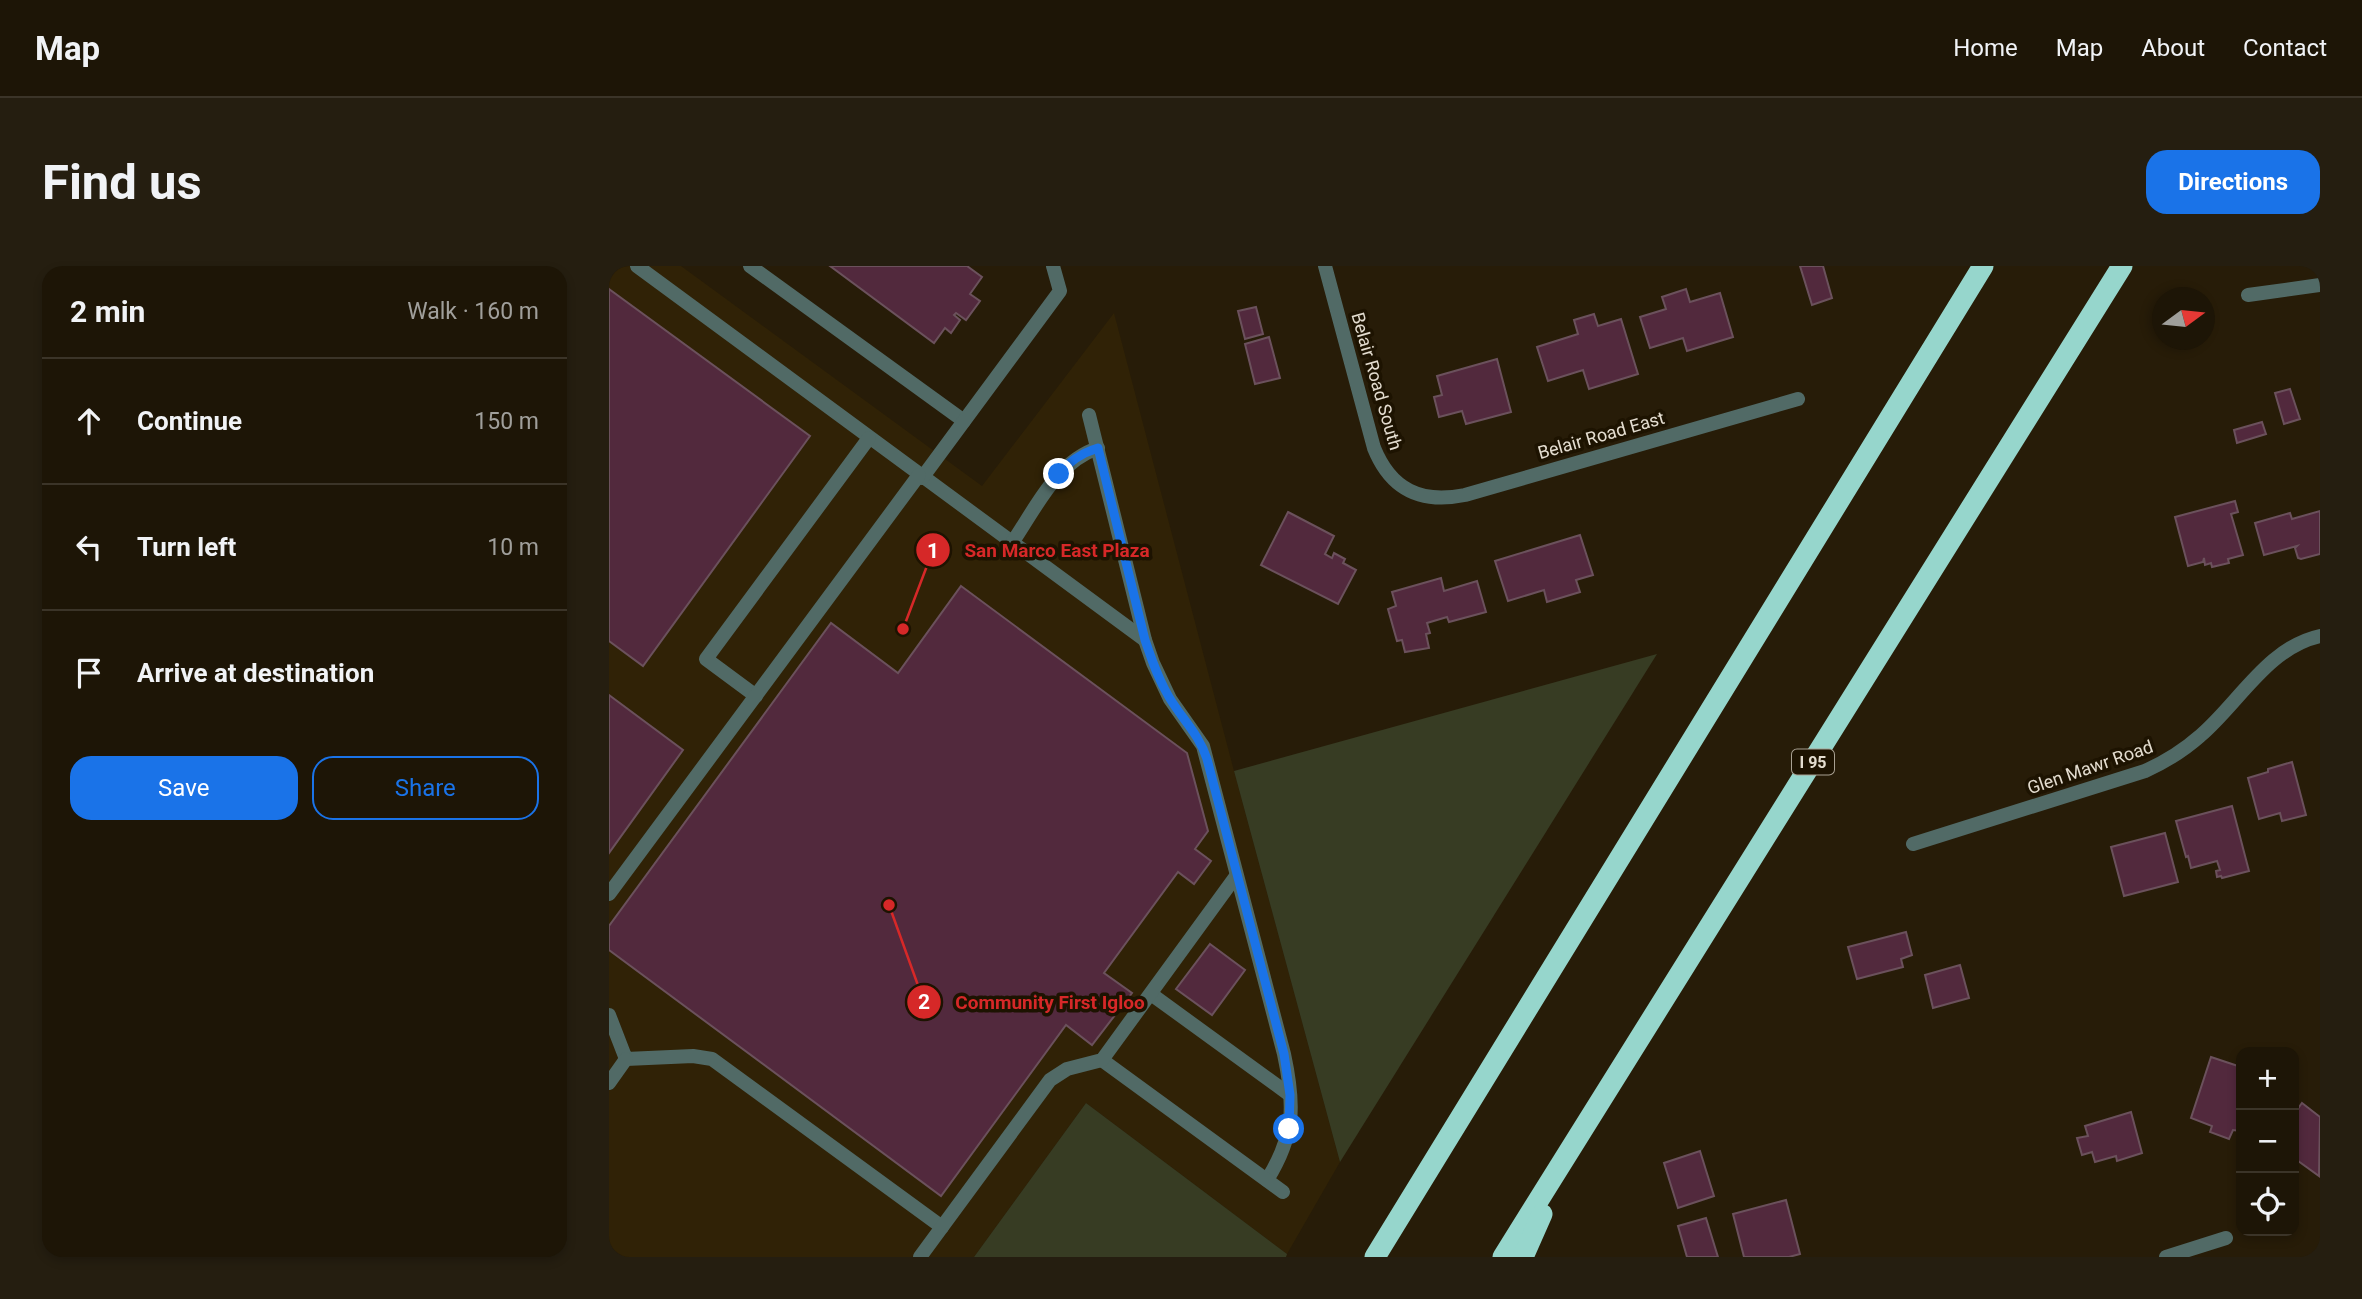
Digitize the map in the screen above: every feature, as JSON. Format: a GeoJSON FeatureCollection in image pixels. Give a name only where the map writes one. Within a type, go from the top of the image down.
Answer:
{"type":"FeatureCollection","features":[{"type":"Feature","properties":{"kind":"highway"},"geometry":{"type":"LineString","coordinates":[[1375,1257],[1983,266]]}},
{"type":"Feature","properties":{"kind":"highway","name":"I 95"},"geometry":{"type":"LineString","coordinates":[[1503,1257],[2122,266]]}},
{"type":"Feature","properties":{"kind":"highway"},"geometry":{"type":"LineString","coordinates":[[1523,1257],[1574,1143]]}},
{"type":"Feature","properties":{"kind":"street"},"geometry":{"type":"LineString","coordinates":[[637,266],[1145,640]]}},
{"type":"Feature","properties":{"kind":"street"},"geometry":{"type":"LineString","coordinates":[[750,266],[964,421]]}},
{"type":"Feature","properties":{"kind":"street"},"geometry":{"type":"LineString","coordinates":[[609,894],[1060,291],[1053,266]]}},
{"type":"Feature","properties":{"kind":"street","name":"Belair Road South"},"geometry":{"type":"LineString","coordinates":[[1325,266],[1374,448],[1390,478],[1414,492]]}},
{"type":"Feature","properties":{"kind":"street"},"geometry":{"type":"LineString","coordinates":[[2248,295],[2320,285]]}},
{"type":"Feature","properties":{"kind":"street","name":"Belair Road East"},"geometry":{"type":"LineString","coordinates":[[1414,492],[1432,498],[1465,495],[1798,399]]}},
{"type":"Feature","properties":{"kind":"street"},"geometry":{"type":"LineString","coordinates":[[1089,415],[1145,640],[1165,691],[1203,746],[1284,1054],[1291,1113],[1286,1145],[1267,1180]]}},
{"type":"Feature","properties":{"kind":"street"},"geometry":{"type":"LineString","coordinates":[[756,696],[706,659],[869,438]]}},
{"type":"Feature","properties":{"kind":"street"},"geometry":{"type":"LineString","coordinates":[[1012,543],[1063,469],[1077,457],[1098,448]]}},
{"type":"Feature","properties":{"kind":"street","name":"Glen Mawr Road"},"geometry":{"type":"LineString","coordinates":[[1913,844],[2145,771],[2169,760],[2201,735],[2268,666],[2306,639],[2320,636]]}},
{"type":"Feature","properties":{"kind":"street"},"geometry":{"type":"LineString","coordinates":[[920,1257],[1050,1080],[1067,1069],[1103,1060],[1236,876]]}},
{"type":"Feature","properties":{"kind":"street"},"geometry":{"type":"LineString","coordinates":[[1151,994],[1290,1095]]}},
{"type":"Feature","properties":{"kind":"street"},"geometry":{"type":"LineString","coordinates":[[609,1015],[626,1059]]}},
{"type":"Feature","properties":{"kind":"street"},"geometry":{"type":"LineString","coordinates":[[626,1059],[693,1056],[712,1059],[942,1227]]}},
{"type":"Feature","properties":{"kind":"street"},"geometry":{"type":"LineString","coordinates":[[609,1083],[626,1059]]}},
{"type":"Feature","properties":{"kind":"street"},"geometry":{"type":"LineString","coordinates":[[1103,1060],[1283,1192]]}},
{"type":"Feature","properties":{"kind":"street"},"geometry":{"type":"LineString","coordinates":[[2166,1257],[2225,1238]]}},
{"type":"Feature","properties":{"kind":"shaded area"},"geometry":{"type":"Polygon","coordinates":[[[609,266],[681,266],[982,486],[1114,313],[1340,1162],[1287,1254],[1086,1103],[974,1257],[609,1257],[609,266]]]}},
{"type":"Feature","properties":{"kind":"green space"},"geometry":{"type":"Polygon","coordinates":[[[1657,654],[1340,1162],[1234,771],[1657,654]]]}},
{"type":"Feature","properties":{"kind":"green space"},"geometry":{"type":"Polygon","coordinates":[[[1086,1103],[1287,1254],[1286,1257],[974,1257],[1086,1103]]]}},
{"type":"Feature","properties":{"kind":"building"},"geometry":{"type":"Polygon","coordinates":[[[830,266],[967,266],[982,277],[970,294],[980,301],[966,320],[956,313],[954,315],[960,320],[951,333],[945,328],[934,343],[830,266]]]}},
{"type":"Feature","properties":{"kind":"building"},"geometry":{"type":"Polygon","coordinates":[[[1800,266],[1823,266],[1832,298],[1812,305],[1800,266]]]}},
{"type":"Feature","properties":{"kind":"building"},"geometry":{"type":"Polygon","coordinates":[[[609,289],[810,436],[643,666],[609,641],[609,289]]]}},
{"type":"Feature","properties":{"kind":"building"},"geometry":{"type":"Polygon","coordinates":[[[1686,289],[1690,302],[1720,293],[1733,337],[1687,351],[1683,338],[1650,348],[1640,317],[1666,309],[1662,297],[1686,289]]]}},
{"type":"Feature","properties":{"kind":"building"},"geometry":{"type":"Polygon","coordinates":[[[1256,307],[1263,334],[1245,339],[1238,311],[1256,307]]]}},
{"type":"Feature","properties":{"kind":"building"},"geometry":{"type":"Polygon","coordinates":[[[1594,314],[1598,326],[1621,319],[1638,374],[1589,389],[1583,370],[1548,381],[1537,347],[1578,334],[1574,320],[1594,314]]]}},
{"type":"Feature","properties":{"kind":"building"},"geometry":{"type":"Polygon","coordinates":[[[1269,337],[1280,378],[1255,384],[1245,344],[1269,337]]]}},
{"type":"Feature","properties":{"kind":"building"},"geometry":{"type":"Polygon","coordinates":[[[1497,359],[1511,412],[1466,424],[1462,411],[1439,417],[1434,397],[1442,395],[1437,376],[1497,359]]]}},
{"type":"Feature","properties":{"kind":"building"},"geometry":{"type":"Polygon","coordinates":[[[2290,389],[2300,419],[2284,424],[2275,393],[2290,389]]]}},
{"type":"Feature","properties":{"kind":"building"},"geometry":{"type":"Polygon","coordinates":[[[2262,422],[2266,434],[2237,443],[2234,430],[2262,422]]]}},
{"type":"Feature","properties":{"kind":"building"},"geometry":{"type":"Polygon","coordinates":[[[2235,501],[2238,512],[2231,514],[2243,555],[2228,559],[2229,563],[2212,567],[2211,563],[2205,565],[2204,558],[2203,562],[2188,566],[2175,517],[2235,501]]]}},
{"type":"Feature","properties":{"kind":"building"},"geometry":{"type":"Polygon","coordinates":[[[2320,511],[2320,554],[2298,558],[2295,548],[2297,546],[2264,555],[2255,523],[2290,513],[2292,519],[2320,511]]]}},
{"type":"Feature","properties":{"kind":"building"},"geometry":{"type":"Polygon","coordinates":[[[1288,512],[1334,536],[1325,554],[1332,558],[1334,553],[1345,559],[1343,563],[1356,570],[1338,604],[1261,565],[1288,512]]]}},
{"type":"Feature","properties":{"kind":"building"},"geometry":{"type":"Polygon","coordinates":[[[1580,535],[1593,575],[1576,580],[1580,592],[1547,602],[1544,590],[1508,601],[1495,561],[1580,535]]]}},
{"type":"Feature","properties":{"kind":"building"},"geometry":{"type":"Polygon","coordinates":[[[1441,578],[1444,591],[1477,581],[1486,612],[1449,622],[1447,617],[1427,623],[1430,633],[1426,634],[1429,648],[1405,652],[1402,640],[1397,641],[1388,609],[1396,606],[1392,592],[1441,578]]]}},
{"type":"Feature","properties":{"kind":"building"},"geometry":{"type":"Polygon","coordinates":[[[961,586],[1187,753],[1208,831],[1195,849],[1211,861],[1194,884],[1178,872],[1104,973],[1132,993],[1092,1045],[1066,1025],[941,1196],[609,950],[609,926],[831,623],[898,673],[961,586]]]}},
{"type":"Feature","properties":{"kind":"building"},"geometry":{"type":"Polygon","coordinates":[[[609,695],[683,750],[609,853],[609,695]]]}},
{"type":"Feature","properties":{"kind":"building"},"geometry":{"type":"Polygon","coordinates":[[[2292,762],[2306,815],[2282,821],[2280,813],[2259,819],[2248,778],[2292,762]]]}},
{"type":"Feature","properties":{"kind":"building"},"geometry":{"type":"Polygon","coordinates":[[[2232,806],[2249,871],[2222,878],[2217,877],[2216,871],[2220,870],[2217,861],[2191,868],[2176,821],[2232,806]]]}},
{"type":"Feature","properties":{"kind":"building"},"geometry":{"type":"Polygon","coordinates":[[[2165,833],[2178,882],[2124,896],[2111,847],[2165,833]]]}},
{"type":"Feature","properties":{"kind":"building"},"geometry":{"type":"Polygon","coordinates":[[[1906,932],[1912,955],[1901,959],[1903,967],[1857,979],[1848,947],[1906,932]]]}},
{"type":"Feature","properties":{"kind":"building"},"geometry":{"type":"Polygon","coordinates":[[[1210,944],[1245,970],[1212,1015],[1176,989],[1210,944]]]}},
{"type":"Feature","properties":{"kind":"building"},"geometry":{"type":"Polygon","coordinates":[[[1960,965],[1969,998],[1933,1008],[1925,975],[1960,965]]]}},
{"type":"Feature","properties":{"kind":"building"},"geometry":{"type":"Polygon","coordinates":[[[2211,1057],[2236,1065],[2236,1130],[2233,1130],[2229,1139],[2210,1132],[2212,1126],[2191,1118],[2211,1057]]]}},
{"type":"Feature","properties":{"kind":"building"},"geometry":{"type":"Polygon","coordinates":[[[2302,1103],[2320,1117],[2319,1176],[2299,1162],[2299,1107],[2302,1103]]]}},
{"type":"Feature","properties":{"kind":"building"},"geometry":{"type":"Polygon","coordinates":[[[2131,1112],[2142,1153],[2117,1161],[2116,1156],[2095,1162],[2092,1152],[2082,1155],[2077,1138],[2088,1136],[2085,1126],[2131,1112]]]}},
{"type":"Feature","properties":{"kind":"building"},"geometry":{"type":"Polygon","coordinates":[[[1700,1151],[1714,1196],[1678,1208],[1664,1163],[1700,1151]]]}},
{"type":"Feature","properties":{"kind":"building"},"geometry":{"type":"Polygon","coordinates":[[[1786,1200],[1800,1254],[1789,1257],[1744,1257],[1733,1214],[1786,1200]]]}},
{"type":"Feature","properties":{"kind":"building"},"geometry":{"type":"Polygon","coordinates":[[[1706,1218],[1718,1257],[1687,1257],[1678,1226],[1706,1218]]]}},
{"type":"Feature","properties":{"kind":"place","name":"San Marco East Plaza"},"geometry":{"type":"Point","coordinates":[903,629]}},
{"type":"Feature","properties":{"kind":"place","name":"Community First Igloo"},"geometry":{"type":"Point","coordinates":[889,905]}},
{"type":"Feature","properties":{"kind":"route"},"geometry":{"type":"LineString","coordinates":[[1059,474],[1069,462],[1098,448],[1153,663],[1170,699],[1203,746],[1207,759],[1284,1054],[1290,1095],[1289,1129]]}}]}
